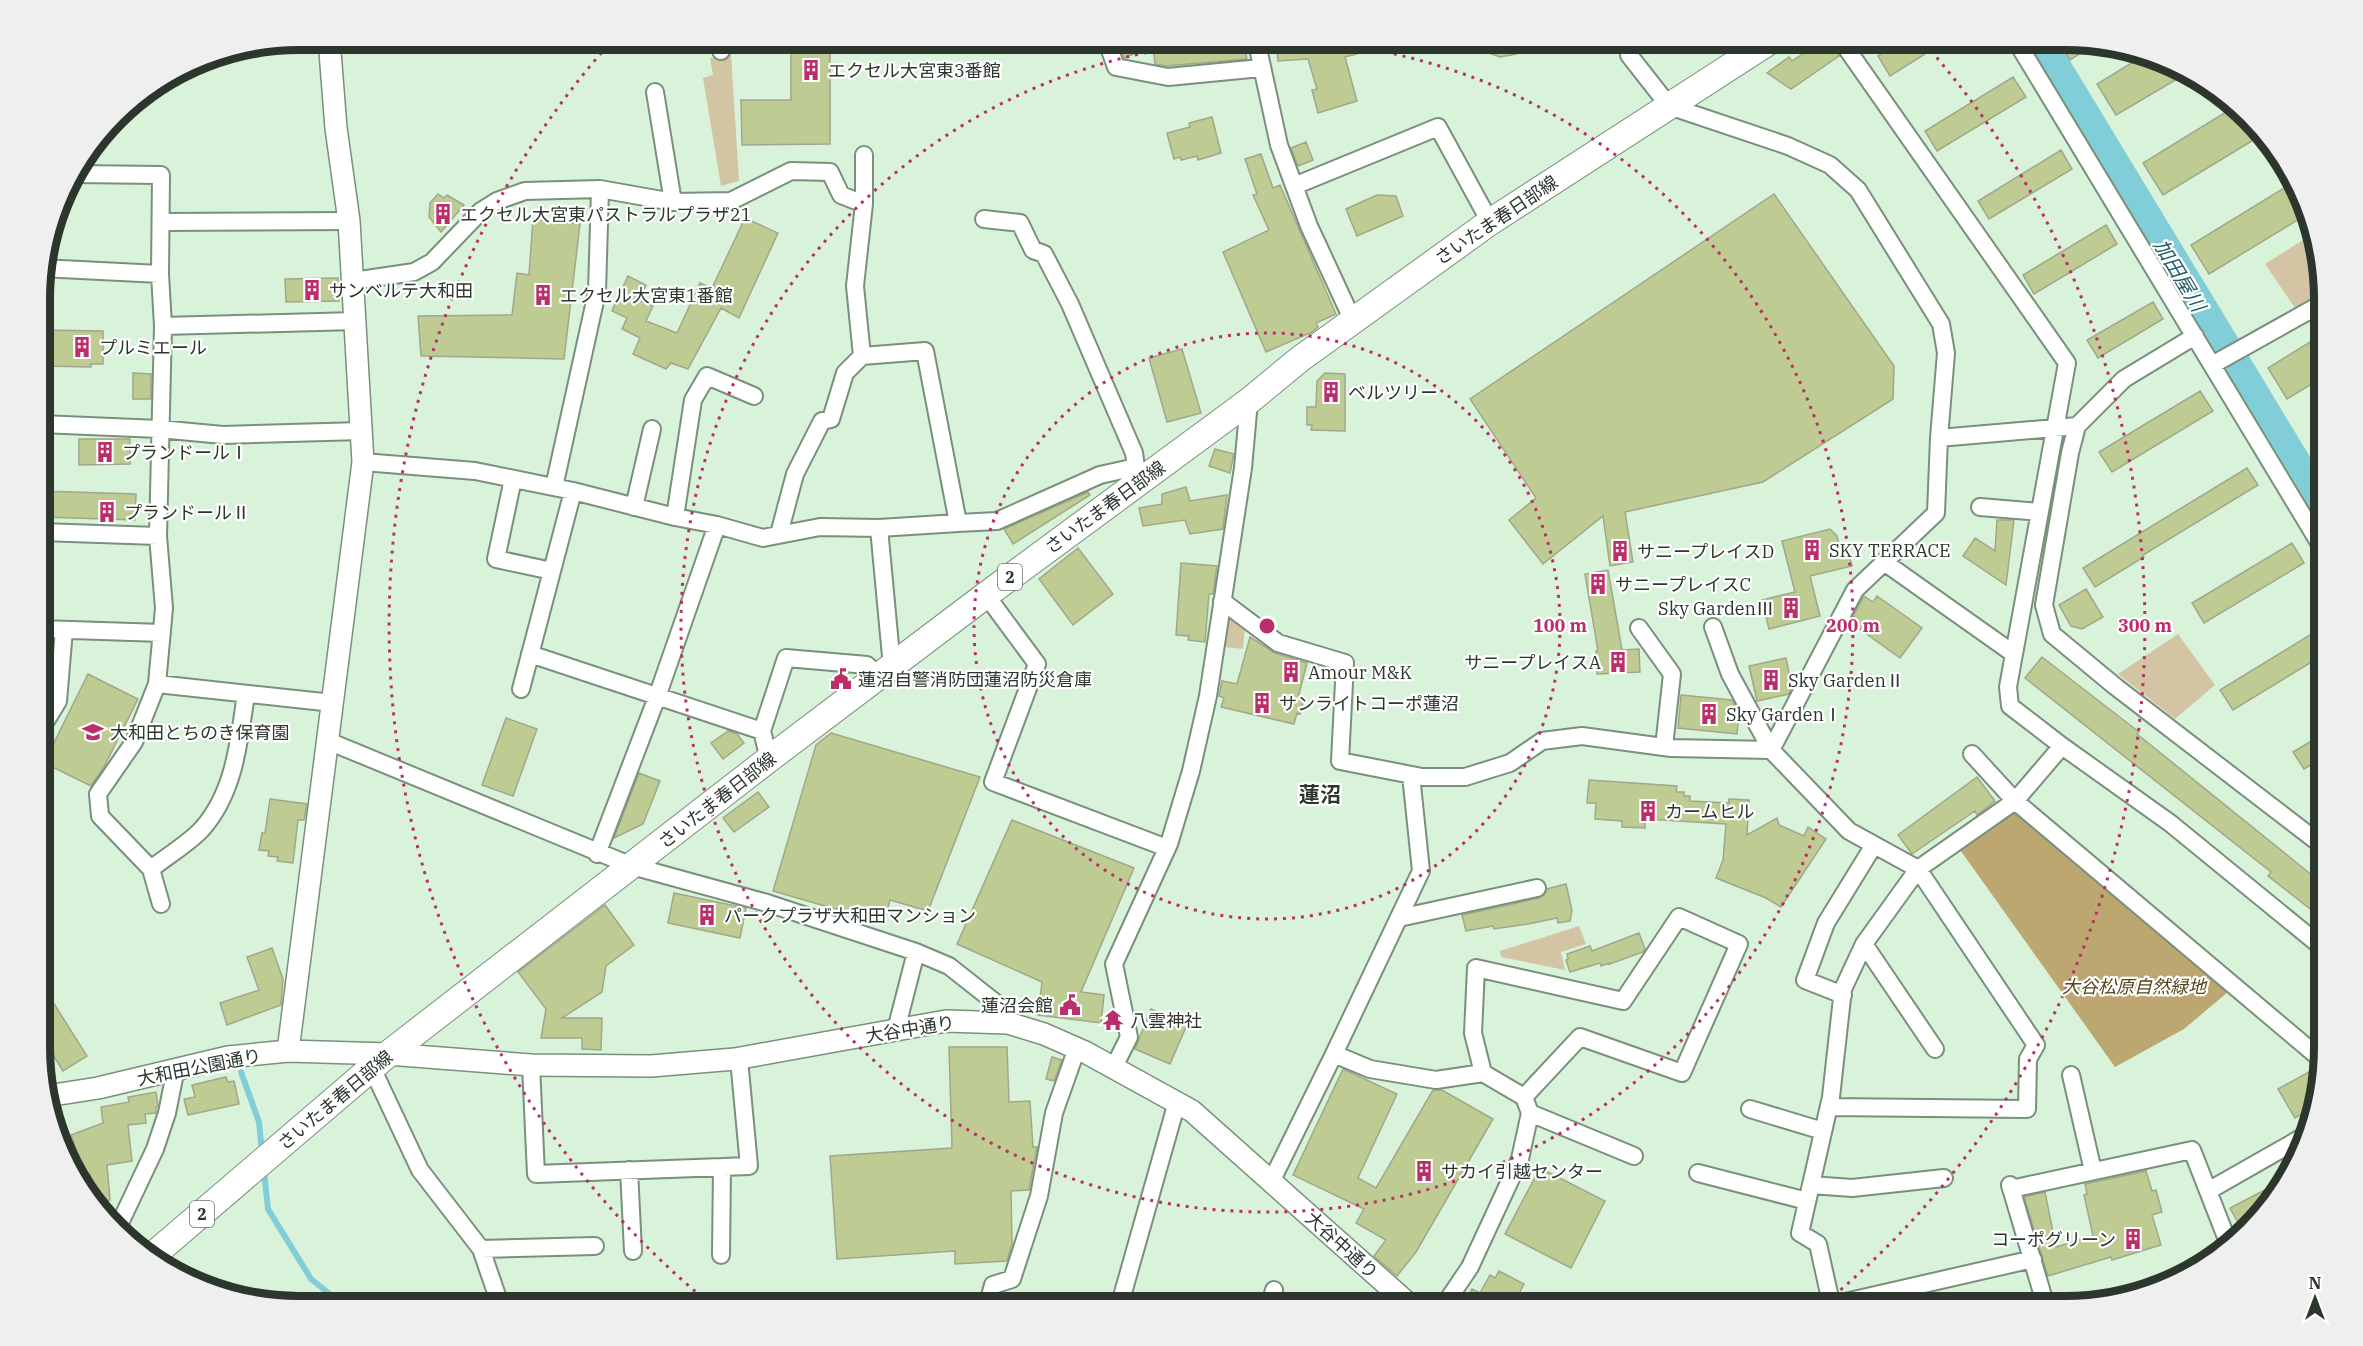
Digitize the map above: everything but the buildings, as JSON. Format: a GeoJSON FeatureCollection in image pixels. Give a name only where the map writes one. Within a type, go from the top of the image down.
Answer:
{"type":"FeatureCollection","features":[{"type":"Feature","properties":{"kind":"main road","name":"さいたま春日部線"},"geometry":{"type":"LineString","coordinates":[[157,1252],[380,1061],[769,759],[986,595],[1140,472],[1249,401],[1300,359],[1490,222],[1756,50]]}},
{"type":"Feature","properties":{"kind":"street"},"geometry":{"type":"LineString","coordinates":[[288,1051],[363,462],[349,221],[324,50]]}},
{"type":"Feature","properties":{"kind":"street"},"geometry":{"type":"LineString","coordinates":[[1110,50],[1116,67],[1168,77],[1261,68]]}},
{"type":"Feature","properties":{"kind":"street"},"geometry":{"type":"LineString","coordinates":[[1258,50],[1279,145],[1309,226],[1353,321]]}},
{"type":"Feature","properties":{"kind":"street"},"geometry":{"type":"LineString","coordinates":[[1628,50],[1629,55],[1669,106],[1788,146],[1830,165],[1858,190],[1941,324],[1946,353],[1936,513],[1855,590],[1771,750]]}},
{"type":"Feature","properties":{"kind":"street"},"geometry":{"type":"LineString","coordinates":[[1848,50],[2067,363],[2008,687],[2010,706],[2170,823],[2314,940]]}},
{"type":"Feature","properties":{"kind":"street"},"geometry":{"type":"LineString","coordinates":[[2022,50],[2314,532]]}},
{"type":"Feature","properties":{"kind":"street"},"geometry":{"type":"LineString","coordinates":[[655,92],[673,202]]}},
{"type":"Feature","properties":{"kind":"street"},"geometry":{"type":"LineString","coordinates":[[1294,186],[1438,127],[1490,222]]}},
{"type":"Feature","properties":{"kind":"street"},"geometry":{"type":"LineString","coordinates":[[862,356],[855,286],[864,204],[864,155]]}},
{"type":"Feature","properties":{"kind":"street"},"geometry":{"type":"LineString","coordinates":[[352,281],[414,272],[432,262],[481,211],[497,201],[525,191],[600,189],[673,202],[731,201],[791,171],[830,172],[841,195],[864,204]]}},
{"type":"Feature","properties":{"kind":"street"},"geometry":{"type":"LineString","coordinates":[[83,174],[161,175],[160,274],[163,326],[158,536],[164,608],[157,684],[134,742],[98,794],[100,816],[151,869],[161,904]]}},
{"type":"Feature","properties":{"kind":"street"},"geometry":{"type":"LineString","coordinates":[[554,487],[597,292],[600,189]]}},
{"type":"Feature","properties":{"kind":"street"},"geometry":{"type":"LineString","coordinates":[[363,462],[475,471],[573,491],[764,538],[820,527],[879,528],[997,521],[1100,475],[1140,472],[1070,304],[1044,254],[1033,250],[1020,223],[984,219]]}},
{"type":"Feature","properties":{"kind":"street"},"geometry":{"type":"LineString","coordinates":[[162,222],[349,221]]}},
{"type":"Feature","properties":{"kind":"street"},"geometry":{"type":"LineString","coordinates":[[52,269],[160,274]]}},
{"type":"Feature","properties":{"kind":"street"},"geometry":{"type":"LineString","coordinates":[[2212,364],[2314,308]]}},
{"type":"Feature","properties":{"kind":"street"},"geometry":{"type":"LineString","coordinates":[[163,326],[356,321]]}},
{"type":"Feature","properties":{"kind":"street"},"geometry":{"type":"LineString","coordinates":[[2195,336],[2124,380],[2077,426],[2070,453],[2044,605],[2052,634],[2116,687],[2314,838]]}},
{"type":"Feature","properties":{"kind":"street"},"geometry":{"type":"LineString","coordinates":[[779,534],[795,474],[822,421],[831,419],[845,373],[862,356],[925,351],[958,523]]}},
{"type":"Feature","properties":{"kind":"street"},"geometry":{"type":"LineString","coordinates":[[675,517],[693,400],[707,376],[754,396]]}},
{"type":"Feature","properties":{"kind":"street"},"geometry":{"type":"LineString","coordinates":[[1114,1067],[1129,1037],[1114,964],[1167,848],[1191,771],[1208,696],[1243,468],[1249,401]]}},
{"type":"Feature","properties":{"kind":"street"},"geometry":{"type":"LineString","coordinates":[[50,424],[159,429],[223,435],[362,431]]}},
{"type":"Feature","properties":{"kind":"street"},"geometry":{"type":"LineString","coordinates":[[1939,438],[2077,426]]}},
{"type":"Feature","properties":{"kind":"street"},"geometry":{"type":"LineString","coordinates":[[634,507],[652,429]]}},
{"type":"Feature","properties":{"kind":"street"},"geometry":{"type":"LineString","coordinates":[[513,479],[496,558],[552,571]]}},
{"type":"Feature","properties":{"kind":"street"},"geometry":{"type":"LineString","coordinates":[[521,689],[573,491]]}},
{"type":"Feature","properties":{"kind":"street"},"geometry":{"type":"LineString","coordinates":[[1980,507],[2040,512]]}},
{"type":"Feature","properties":{"kind":"street"},"geometry":{"type":"LineString","coordinates":[[597,854],[657,697],[717,525]]}},
{"type":"Feature","properties":{"kind":"street"},"geometry":{"type":"LineString","coordinates":[[769,759],[762,731],[786,658],[867,665],[885,672],[879,528]]}},
{"type":"Feature","properties":{"kind":"street"},"geometry":{"type":"LineString","coordinates":[[50,532],[158,536]]}},
{"type":"Feature","properties":{"kind":"street"},"geometry":{"type":"LineString","coordinates":[[1884,562],[2014,654]]}},
{"type":"Feature","properties":{"kind":"street"},"geometry":{"type":"LineString","coordinates":[[986,595],[1037,664],[993,782],[1167,848]]}},
{"type":"Feature","properties":{"kind":"street"},"geometry":{"type":"LineString","coordinates":[[1222,601],[1278,643],[1345,663],[1340,761],[1422,777],[1465,777],[1510,763],[1542,741],[1582,736],[1664,747],[1771,750]]}},
{"type":"Feature","properties":{"kind":"street"},"geometry":{"type":"LineString","coordinates":[[1713,627],[1730,675],[1771,750],[1850,831],[1918,869],[2036,1045],[2028,1059],[2027,1109],[1829,1107]]}},
{"type":"Feature","properties":{"kind":"street"},"geometry":{"type":"LineString","coordinates":[[1639,628],[1672,675],[1664,747]]}},
{"type":"Feature","properties":{"kind":"street"},"geometry":{"type":"LineString","coordinates":[[50,629],[162,633]]}},
{"type":"Feature","properties":{"kind":"street"},"geometry":{"type":"LineString","coordinates":[[50,714],[58,701],[64,630]]}},
{"type":"Feature","properties":{"kind":"street"},"geometry":{"type":"LineString","coordinates":[[530,654],[762,731]]}},
{"type":"Feature","properties":{"kind":"street"},"geometry":{"type":"LineString","coordinates":[[157,684],[333,703]]}},
{"type":"Feature","properties":{"kind":"street"},"geometry":{"type":"LineString","coordinates":[[151,869],[202,829],[224,795],[236,760],[246,694]]}},
{"type":"Feature","properties":{"kind":"street"},"geometry":{"type":"LineString","coordinates":[[328,741],[597,854],[632,866],[767,903],[916,952],[949,966],[1001,1006],[1008,1023]]}},
{"type":"Feature","properties":{"kind":"street"},"geometry":{"type":"LineString","coordinates":[[1830,1296],[1818,1244],[1800,1233],[1829,1107],[1843,989],[1864,944],[1918,869],[2015,801],[2062,746]]}},
{"type":"Feature","properties":{"kind":"street"},"geometry":{"type":"LineString","coordinates":[[1972,754],[2015,801],[2314,1052]]}},
{"type":"Feature","properties":{"kind":"street"},"geometry":{"type":"LineString","coordinates":[[1271,1182],[1421,871],[1411,775]]}},
{"type":"Feature","properties":{"kind":"street"},"geometry":{"type":"LineString","coordinates":[[1843,995],[1805,980],[1826,923],[1874,845]]}},
{"type":"Feature","properties":{"kind":"street"},"geometry":{"type":"LineString","coordinates":[[1399,918],[1537,888]]}},
{"type":"Feature","properties":{"kind":"street"},"geometry":{"type":"LineString","coordinates":[[1483,1073],[1473,1033],[1476,968],[1623,1001],[1679,917],[1739,944],[1683,1073],[1580,1037],[1524,1096]]}},
{"type":"Feature","properties":{"kind":"street"},"geometry":{"type":"LineString","coordinates":[[1864,944],[1935,1049]]}},
{"type":"Feature","properties":{"kind":"street"},"geometry":{"type":"LineString","coordinates":[[896,1030],[916,952]]}},
{"type":"Feature","properties":{"kind":"street","name":"大谷中通り"},"geometry":{"type":"LineString","coordinates":[[380,1061],[651,1066],[739,1059],[946,1020],[1008,1023],[1044,1034],[1077,1048],[1192,1110],[1400,1296]]}},
{"type":"Feature","properties":{"kind":"street"},"geometry":{"type":"LineString","coordinates":[[990,1296],[993,1285],[1012,1280],[1038,1196],[1054,1113],[1077,1048]]}},
{"type":"Feature","properties":{"kind":"street","name":"大和田公園通り"},"geometry":{"type":"LineString","coordinates":[[54,1095],[98,1088],[176,1068],[238,1056],[288,1051],[380,1061]]}},
{"type":"Feature","properties":{"kind":"street"},"geometry":{"type":"LineString","coordinates":[[1334,1054],[1370,1069],[1436,1080],[1483,1073],[1524,1096],[1530,1113],[1520,1159],[1470,1267],[1450,1296]]}},
{"type":"Feature","properties":{"kind":"street"},"geometry":{"type":"LineString","coordinates":[[531,1065],[536,1174],[749,1166],[739,1059]]}},
{"type":"Feature","properties":{"kind":"street"},"geometry":{"type":"LineString","coordinates":[[380,1061],[420,1170],[481,1249],[497,1296]]}},
{"type":"Feature","properties":{"kind":"street"},"geometry":{"type":"LineString","coordinates":[[121,1221],[155,1149],[167,1113],[176,1068]]}},
{"type":"Feature","properties":{"kind":"street"},"geometry":{"type":"LineString","coordinates":[[2071,1075],[2093,1171]]}},
{"type":"Feature","properties":{"kind":"street"},"geometry":{"type":"LineString","coordinates":[[1122,1296],[1177,1102]]}},
{"type":"Feature","properties":{"kind":"street"},"geometry":{"type":"LineString","coordinates":[[1750,1109],[1823,1131]]}},
{"type":"Feature","properties":{"kind":"street"},"geometry":{"type":"LineString","coordinates":[[1530,1113],[1634,1156]]}},
{"type":"Feature","properties":{"kind":"street"},"geometry":{"type":"LineString","coordinates":[[2208,1191],[2296,1141]]}},
{"type":"Feature","properties":{"kind":"street"},"geometry":{"type":"LineString","coordinates":[[2043,1296],[2011,1187],[2192,1150],[2226,1237]]}},
{"type":"Feature","properties":{"kind":"street"},"geometry":{"type":"LineString","coordinates":[[721,1255],[722,1167]]}},
{"type":"Feature","properties":{"kind":"street"},"geometry":{"type":"LineString","coordinates":[[629,1170],[633,1251]]}},
{"type":"Feature","properties":{"kind":"street"},"geometry":{"type":"LineString","coordinates":[[1698,1173],[1809,1193],[1944,1178]]}},
{"type":"Feature","properties":{"kind":"street"},"geometry":{"type":"LineString","coordinates":[[481,1249],[595,1246]]}},
{"type":"Feature","properties":{"kind":"street"},"geometry":{"type":"LineString","coordinates":[[1875,1296],[2033,1259]]}},
{"type":"Feature","properties":{"kind":"street"},"geometry":{"type":"LineString","coordinates":[[1273,1296],[1275,1290]]}},
{"type":"Feature","properties":{"kind":"shaded area"},"geometry":{"type":"Polygon","coordinates":[[[731,54],[739,181],[721,186],[703,78],[713,75],[710,58],[731,54]]]}},
{"type":"Feature","properties":{"kind":"shaded area"},"geometry":{"type":"Polygon","coordinates":[[[2306,238],[2314,299],[2297,311],[2265,264],[2306,238]]]}},
{"type":"Feature","properties":{"kind":"shaded area"},"geometry":{"type":"Polygon","coordinates":[[[1227,611],[1245,626],[1243,649],[1224,647],[1227,611]]]}},
{"type":"Feature","properties":{"kind":"shaded area"},"geometry":{"type":"Polygon","coordinates":[[[2178,634],[2215,685],[2175,719],[2118,674],[2178,634]]]}},
{"type":"Feature","properties":{"kind":"shaded area"},"geometry":{"type":"Polygon","coordinates":[[[1579,926],[1586,944],[1561,952],[1565,970],[1501,957],[1500,951],[1579,926]]]}},
{"type":"Feature","properties":{"kind":"green space","name":"大谷松原自然緑地"},"geometry":{"type":"Polygon","coordinates":[[[2014,806],[2085,873],[2154,923],[2227,983],[2228,992],[2184,1029],[2115,1067],[1958,847],[2014,806]]]}},
{"type":"Feature","properties":{"kind":"waterway","name":"加田屋川"},"geometry":{"type":"LineString","coordinates":[[2044,50],[2314,496]]}},
{"type":"Feature","properties":{"kind":"waterway"},"geometry":{"type":"LineString","coordinates":[[241,1072],[259,1122],[262,1152]]}},
{"type":"Feature","properties":{"kind":"waterway"},"geometry":{"type":"LineString","coordinates":[[264,1171],[268,1209],[311,1279],[332,1296]]}},
{"type":"Feature","properties":{"kind":"place","name":"エクセル大宮東3番館"},"geometry":{"type":"Point","coordinates":[811,70]}},
{"type":"Feature","properties":{"kind":"place","name":"エクセル大宮東パストラルプラザ21"},"geometry":{"type":"Point","coordinates":[443,214]}},
{"type":"Feature","properties":{"kind":"place","name":"サンベルテ大和田"},"geometry":{"type":"Point","coordinates":[312,290]}},
{"type":"Feature","properties":{"kind":"place","name":"エクセル大宮東1番館"},"geometry":{"type":"Point","coordinates":[543,295]}},
{"type":"Feature","properties":{"kind":"place","name":"プルミエール"},"geometry":{"type":"Point","coordinates":[82,347]}},
{"type":"Feature","properties":{"kind":"place","name":"ベルツリー"},"geometry":{"type":"Point","coordinates":[1331,392]}},
{"type":"Feature","properties":{"kind":"place","name":"プランドールⅠ"},"geometry":{"type":"Point","coordinates":[105,452]}},
{"type":"Feature","properties":{"kind":"place","name":"プランドールⅡ"},"geometry":{"type":"Point","coordinates":[107,512]}},
{"type":"Feature","properties":{"kind":"place","name":"SKY TERRACE"},"geometry":{"type":"Point","coordinates":[1812,550]}},
{"type":"Feature","properties":{"kind":"place","name":"サニープレイスD"},"geometry":{"type":"Point","coordinates":[1620,551]}},
{"type":"Feature","properties":{"kind":"place","name":"サニープレイスC"},"geometry":{"type":"Point","coordinates":[1598,584]}},
{"type":"Feature","properties":{"kind":"place","name":"Sky GardenⅢ"},"geometry":{"type":"Point","coordinates":[1791,608]}},
{"type":"Feature","properties":{"kind":"place","name":"サニープレイスA"},"geometry":{"type":"Point","coordinates":[1618,662]}},
{"type":"Feature","properties":{"kind":"place","name":"Amour M&K"},"geometry":{"type":"Point","coordinates":[1291,672]}},
{"type":"Feature","properties":{"kind":"place","name":"蓮沼自警消防団蓮沼防災倉庫"},"geometry":{"type":"Point","coordinates":[841,679]}},
{"type":"Feature","properties":{"kind":"place","name":"Sky GardenⅡ"},"geometry":{"type":"Point","coordinates":[1771,680]}},
{"type":"Feature","properties":{"kind":"place","name":"サンライトコーポ蓮沼"},"geometry":{"type":"Point","coordinates":[1262,703]}},
{"type":"Feature","properties":{"kind":"place","name":"Sky GardenⅠ"},"geometry":{"type":"Point","coordinates":[1709,714]}},
{"type":"Feature","properties":{"kind":"place","name":"大和田とちのき保育園"},"geometry":{"type":"Point","coordinates":[93,732]}},
{"type":"Feature","properties":{"kind":"place","name":"カームヒル"},"geometry":{"type":"Point","coordinates":[1648,811]}},
{"type":"Feature","properties":{"kind":"place","name":"パークプラザ大和田マンション"},"geometry":{"type":"Point","coordinates":[707,915]}},
{"type":"Feature","properties":{"kind":"place","name":"蓮沼会館"},"geometry":{"type":"Point","coordinates":[1070,1005]}},
{"type":"Feature","properties":{"kind":"place","name":"八雲神社"},"geometry":{"type":"Point","coordinates":[1113,1020]}},
{"type":"Feature","properties":{"kind":"place","name":"サカイ引越センター"},"geometry":{"type":"Point","coordinates":[1424,1171]}},
{"type":"Feature","properties":{"kind":"place","name":"コーポグリーン"},"geometry":{"type":"Point","coordinates":[2133,1239]}},
{"type":"Feature","properties":{"kind":"district","name":"蓮沼"},"geometry":{"type":"Point","coordinates":[1320,794]}}]}
